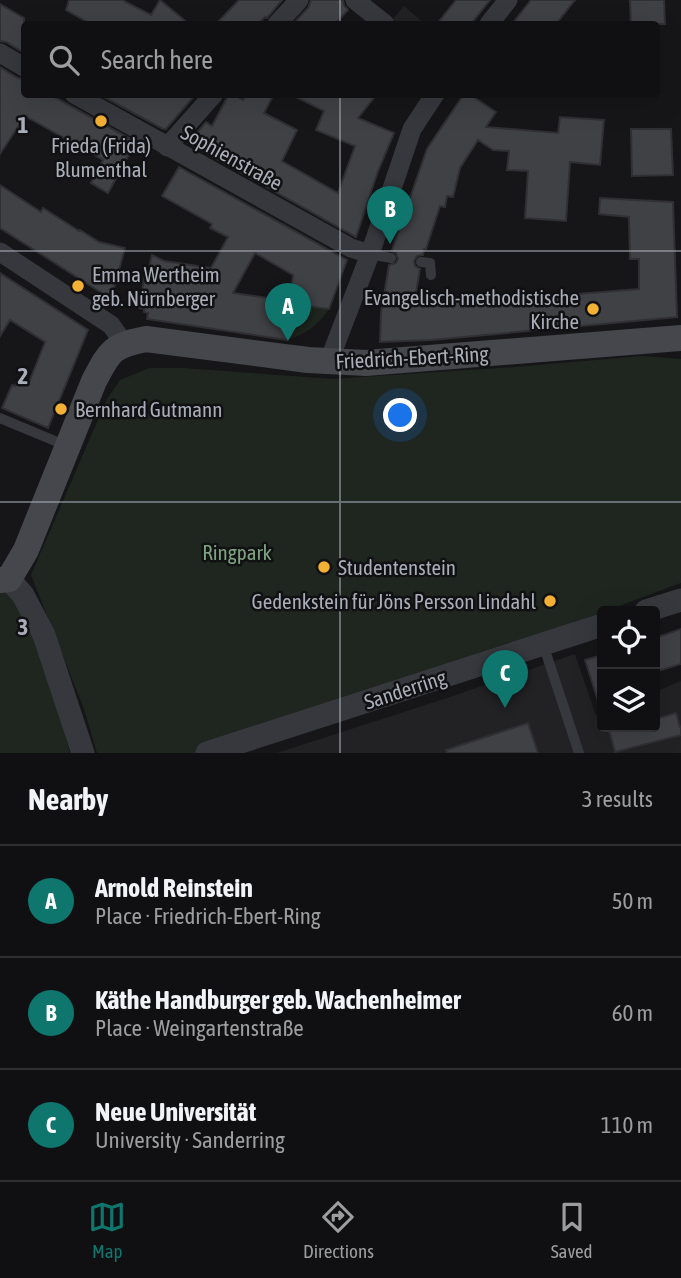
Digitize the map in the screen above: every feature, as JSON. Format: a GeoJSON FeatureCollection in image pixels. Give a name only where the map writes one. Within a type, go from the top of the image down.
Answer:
{"type":"FeatureCollection","features":[{"type":"Feature","properties":{"kind":"main road","name":"Friedrich-Ebert-Ring"},"geometry":{"type":"LineString","coordinates":[[124,344],[146,339],[366,363],[681,338]]}},
{"type":"Feature","properties":{"kind":"main road"},"geometry":{"type":"LineString","coordinates":[[4,580],[26,550],[94,381],[108,356],[124,344]]}},
{"type":"Feature","properties":{"kind":"street"},"geometry":{"type":"LineString","coordinates":[[280,21],[299,0]]}},
{"type":"Feature","properties":{"kind":"street"},"geometry":{"type":"LineString","coordinates":[[355,0],[380,21]]}},
{"type":"Feature","properties":{"kind":"street"},"geometry":{"type":"LineString","coordinates":[[491,21],[508,0]]}},
{"type":"Feature","properties":{"kind":"street"},"geometry":{"type":"LineString","coordinates":[[0,53],[21,65]]}},
{"type":"Feature","properties":{"kind":"street","name":"Sophienstraße"},"geometry":{"type":"LineString","coordinates":[[81,98],[351,248],[370,254]]}},
{"type":"Feature","properties":{"kind":"street"},"geometry":{"type":"LineString","coordinates":[[167,147],[210,98]]}},
{"type":"Feature","properties":{"kind":"street"},"geometry":{"type":"LineString","coordinates":[[329,361],[370,254],[412,129],[432,98]]}},
{"type":"Feature","properties":{"kind":"street"},"geometry":{"type":"LineString","coordinates":[[0,252],[111,325],[124,344]]}},
{"type":"Feature","properties":{"kind":"street"},"geometry":{"type":"LineString","coordinates":[[4,580],[23,595],[44,635],[83,753]]}},
{"type":"Feature","properties":{"kind":"street"},"geometry":{"type":"LineString","coordinates":[[660,607],[681,600]]}},
{"type":"Feature","properties":{"kind":"street","name":"Sanderring"},"geometry":{"type":"LineString","coordinates":[[207,753],[597,627]]}},
{"type":"Feature","properties":{"kind":"lane"},"geometry":{"type":"LineString","coordinates":[[370,254],[391,258]]}},
{"type":"Feature","properties":{"kind":"lane"},"geometry":{"type":"LineString","coordinates":[[421,262],[430,263],[431,275]]}},
{"type":"Feature","properties":{"kind":"lane"},"geometry":{"type":"LineString","coordinates":[[0,418],[68,447]]}},
{"type":"Feature","properties":{"kind":"lane"},"geometry":{"type":"LineString","coordinates":[[543,644],[579,753]]}},
{"type":"Feature","properties":{"kind":"shaded area"},"geometry":{"type":"Polygon","coordinates":[[[404,6],[422,21],[395,21],[393,19],[404,6]]]}},
{"type":"Feature","properties":{"kind":"shaded area"},"geometry":{"type":"Polygon","coordinates":[[[575,654],[597,716],[597,732],[660,732],[660,690],[681,681],[681,753],[277,753],[575,654]]]}},
{"type":"Feature","properties":{"kind":"green space"},"geometry":{"type":"Polygon","coordinates":[[[292,304],[329,309],[311,328],[287,340],[292,304]]]}},
{"type":"Feature","properties":{"kind":"green space","name":"Ringpark"},"geometry":{"type":"Polygon","coordinates":[[[642,356],[681,359],[681,583],[619,606],[597,606],[597,614],[210,753],[97,753],[84,709],[31,575],[107,399],[120,380],[149,368],[333,379],[642,356]]]}},
{"type":"Feature","properties":{"kind":"green space"},"geometry":{"type":"Polygon","coordinates":[[[0,586],[25,590],[70,753],[0,753],[0,586]]]}},
{"type":"Feature","properties":{"kind":"building"},"geometry":{"type":"Polygon","coordinates":[[[69,0],[122,0],[151,15],[160,0],[185,21],[86,21],[66,10],[69,0]]]}},
{"type":"Feature","properties":{"kind":"building"},"geometry":{"type":"Polygon","coordinates":[[[239,0],[282,0],[267,18],[261,21],[219,21],[239,0]]]}},
{"type":"Feature","properties":{"kind":"building"},"geometry":{"type":"Polygon","coordinates":[[[311,0],[343,0],[348,10],[338,21],[296,21],[308,8],[311,0]]]}},
{"type":"Feature","properties":{"kind":"building"},"geometry":{"type":"Polygon","coordinates":[[[456,0],[490,0],[473,21],[439,21],[456,0]]]}},
{"type":"Feature","properties":{"kind":"building"},"geometry":{"type":"Polygon","coordinates":[[[531,0],[575,0],[558,21],[514,21],[531,0]]]}},
{"type":"Feature","properties":{"kind":"building"},"geometry":{"type":"Polygon","coordinates":[[[630,0],[664,0],[665,24],[660,24],[660,21],[631,21],[630,0]]]}},
{"type":"Feature","properties":{"kind":"building"},"geometry":{"type":"Polygon","coordinates":[[[0,4],[24,18],[24,21],[21,21],[21,51],[0,41],[0,4]]]}},
{"type":"Feature","properties":{"kind":"building"},"geometry":{"type":"Polygon","coordinates":[[[0,67],[21,78],[21,98],[56,98],[136,142],[108,193],[91,183],[103,160],[25,116],[0,154],[0,67]]]}},
{"type":"Feature","properties":{"kind":"building"},"geometry":{"type":"Polygon","coordinates":[[[106,98],[193,98],[166,129],[106,98]]]}},
{"type":"Feature","properties":{"kind":"building"},"geometry":{"type":"Polygon","coordinates":[[[227,98],[272,98],[264,113],[297,130],[282,161],[338,193],[355,146],[316,130],[324,111],[298,98],[374,98],[358,118],[394,133],[356,237],[188,143],[206,122],[212,126],[227,98]]]}},
{"type":"Feature","properties":{"kind":"building"},"geometry":{"type":"Polygon","coordinates":[[[461,98],[475,98],[496,112],[486,127],[558,133],[560,117],[604,120],[600,165],[570,162],[566,221],[525,218],[528,171],[507,170],[509,151],[493,150],[478,140],[460,168],[453,197],[447,196],[445,207],[440,206],[423,255],[417,256],[414,261],[415,266],[420,269],[414,304],[527,294],[528,298],[639,289],[639,259],[630,259],[629,217],[599,214],[600,198],[673,202],[677,317],[432,340],[380,342],[381,313],[389,265],[396,263],[398,259],[392,251],[427,149],[461,98]]]}},
{"type":"Feature","properties":{"kind":"building"},"geometry":{"type":"Polygon","coordinates":[[[631,129],[671,129],[673,175],[632,176],[631,129]]]}},
{"type":"Feature","properties":{"kind":"building"},"geometry":{"type":"Polygon","coordinates":[[[179,167],[347,260],[329,309],[292,304],[287,340],[147,319],[148,313],[139,308],[146,268],[149,268],[152,255],[164,261],[211,268],[228,237],[210,228],[212,224],[162,196],[179,167]],[[255,253],[233,293],[290,301],[293,275],[255,253]]]}},
{"type":"Feature","properties":{"kind":"building"},"geometry":{"type":"Polygon","coordinates":[[[0,185],[41,212],[43,208],[99,242],[125,248],[111,299],[0,228],[0,185]]]}},
{"type":"Feature","properties":{"kind":"building"},"geometry":{"type":"Polygon","coordinates":[[[0,273],[88,330],[48,428],[2,408],[12,385],[15,386],[17,381],[28,385],[45,342],[10,320],[0,336],[0,273]]]}},
{"type":"Feature","properties":{"kind":"building"},"geometry":{"type":"Polygon","coordinates":[[[681,629],[681,664],[660,670],[660,636],[681,629]]]}},
{"type":"Feature","properties":{"kind":"building"},"geometry":{"type":"Polygon","coordinates":[[[597,656],[597,698],[585,660],[597,656]]]}},
{"type":"Feature","properties":{"kind":"building"},"geometry":{"type":"Polygon","coordinates":[[[676,713],[681,735],[615,752],[610,732],[660,732],[660,718],[676,713]]]}},
{"type":"Feature","properties":{"kind":"building"},"geometry":{"type":"Polygon","coordinates":[[[528,723],[538,753],[447,753],[446,750],[528,723]]]}},
{"type":"Feature","properties":{"kind":"place","name":"Frieda (Frida) Blumenthal"},"geometry":{"type":"Point","coordinates":[101,121]}},
{"type":"Feature","properties":{"kind":"place","name":"Käthe Handburger geb. Wachenheimer"},"geometry":{"type":"Point","coordinates":[390,244]}},
{"type":"Feature","properties":{"kind":"place","name":"Emma Wertheim geb. Nürnberger"},"geometry":{"type":"Point","coordinates":[78,286]}},
{"type":"Feature","properties":{"kind":"place","name":"Evangelisch-methodistische Kirche"},"geometry":{"type":"Point","coordinates":[593,309]}},
{"type":"Feature","properties":{"kind":"place","name":"Arnold Reinstein"},"geometry":{"type":"Point","coordinates":[288,341]}},
{"type":"Feature","properties":{"kind":"place","name":"Bernhard Gutmann"},"geometry":{"type":"Point","coordinates":[61,409]}},
{"type":"Feature","properties":{"kind":"place","name":"Studentenstein"},"geometry":{"type":"Point","coordinates":[324,567]}},
{"type":"Feature","properties":{"kind":"place","name":"Gedenkstein für Jöns Persson Lindahl"},"geometry":{"type":"Point","coordinates":[550,601]}},
{"type":"Feature","properties":{"kind":"place","name":"Neue Universität"},"geometry":{"type":"Point","coordinates":[505,708]}}]}
